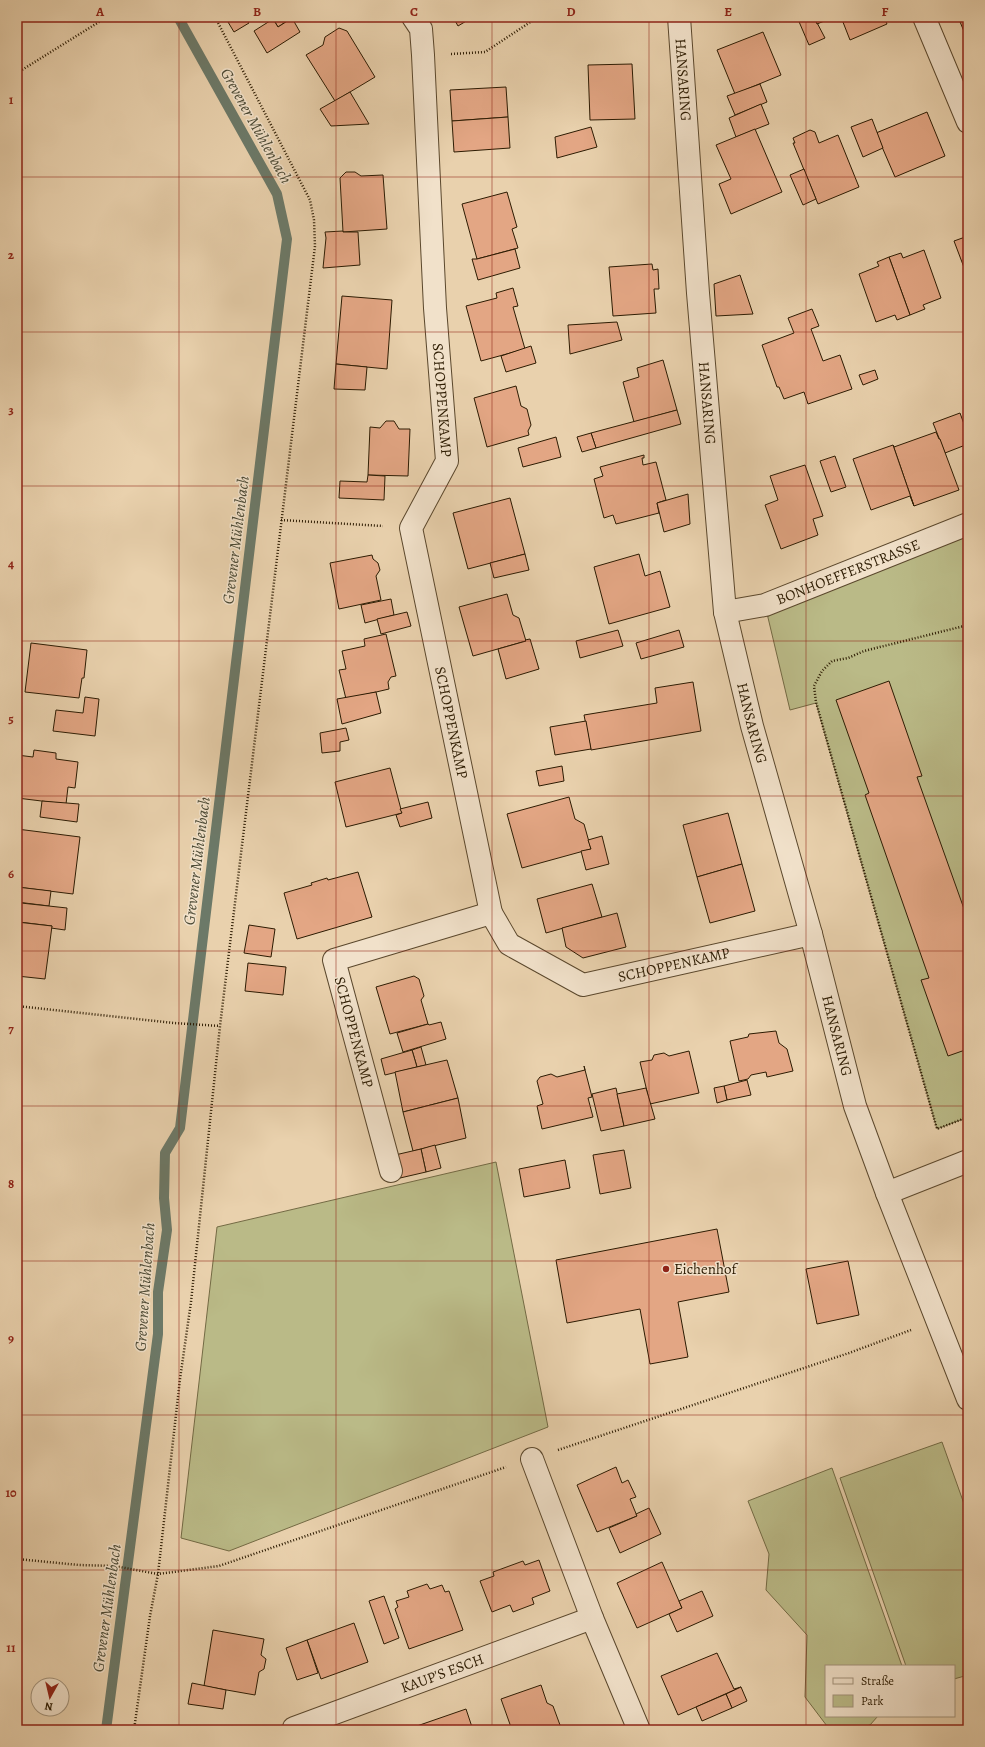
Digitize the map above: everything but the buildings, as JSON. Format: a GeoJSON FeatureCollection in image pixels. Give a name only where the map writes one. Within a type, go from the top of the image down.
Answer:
{"type":"FeatureCollection","features":[{"type":"Feature","properties":{"kind":"street","name":"SCHOPPENKAMP"},"geometry":{"type":"LineString","coordinates":[[413,17],[421,29],[423,55],[435,308],[447,461],[411,528],[491,913],[509,944],[584,985],[811,934]]}},
{"type":"Feature","properties":{"kind":"street","name":"HANSARING"},"geometry":{"type":"LineString","coordinates":[[679,17],[698,293],[725,612],[752,726],[811,934],[856,1106],[887,1193],[968,1399]]}},
{"type":"Feature","properties":{"kind":"street"},"geometry":{"type":"LineString","coordinates":[[924,17],[968,122]]}},
{"type":"Feature","properties":{"kind":"street","name":"BONHOEFFERSTRASSE"},"geometry":{"type":"LineString","coordinates":[[725,612],[765,605],[968,524]]}},
{"type":"Feature","properties":{"kind":"street","name":"SCHOPPENKAMP"},"geometry":{"type":"LineString","coordinates":[[391,1171],[334,960],[491,913]]}},
{"type":"Feature","properties":{"kind":"street"},"geometry":{"type":"LineString","coordinates":[[887,1193],[968,1160]]}},
{"type":"Feature","properties":{"kind":"street"},"geometry":{"type":"LineString","coordinates":[[532,1458],[592,1618],[639,1730]]}},
{"type":"Feature","properties":{"kind":"street","name":"KAUP'S ESCH"},"geometry":{"type":"LineString","coordinates":[[294,1730],[294,1728],[592,1618]]}},
{"type":"Feature","properties":{"kind":"path"},"geometry":{"type":"LineString","coordinates":[[17,73],[107,17]]}},
{"type":"Feature","properties":{"kind":"path"},"geometry":{"type":"LineString","coordinates":[[134,1730],[150,1616],[158,1574],[180,1379],[192,1294],[220,1026],[315,246],[314,220],[310,200],[215,17]]}},
{"type":"Feature","properties":{"kind":"path"},"geometry":{"type":"LineString","coordinates":[[423,55],[485,52],[538,17]]}},
{"type":"Feature","properties":{"kind":"path"},"geometry":{"type":"LineString","coordinates":[[281,520],[411,528]]}},
{"type":"Feature","properties":{"kind":"path"},"geometry":{"type":"LineString","coordinates":[[968,625],[864,651],[848,658],[832,661],[822,671],[814,686],[816,702],[937,1128],[968,1116]]}},
{"type":"Feature","properties":{"kind":"path"},"geometry":{"type":"LineString","coordinates":[[17,1006],[174,1024],[220,1026]]}},
{"type":"Feature","properties":{"kind":"path"},"geometry":{"type":"LineString","coordinates":[[17,1558],[80,1565],[114,1566],[158,1574]]}},
{"type":"Feature","properties":{"kind":"green space"},"geometry":{"type":"Polygon","coordinates":[[[968,524],[968,1117],[937,1129],[816,703],[790,710],[765,605],[968,524]]]}},
{"type":"Feature","properties":{"kind":"green space"},"geometry":{"type":"Polygon","coordinates":[[[496,1162],[548,1427],[229,1551],[181,1538],[217,1227],[496,1162]]]}},
{"type":"Feature","properties":{"kind":"green space"},"geometry":{"type":"Polygon","coordinates":[[[942,1442],[968,1515],[968,1675],[955,1679],[955,1665],[906,1665],[840,1478],[942,1442]]]}},
{"type":"Feature","properties":{"kind":"green space"},"geometry":{"type":"Polygon","coordinates":[[[832,1468],[902,1665],[825,1665],[825,1717],[877,1717],[870,1725],[848,1730],[830,1730],[805,1697],[807,1635],[766,1590],[769,1554],[748,1501],[832,1468]]]}},
{"type":"Feature","properties":{"kind":"waterway","name":"Grevener Mühlenbach"},"geometry":{"type":"LineString","coordinates":[[106,1730],[158,1334],[158,1292],[167,1230],[164,1198],[165,1153],[180,1128],[287,239],[277,194],[178,17]]}},
{"type":"Feature","properties":{"kind":"place","name":"Eichenhof"},"geometry":{"type":"Point","coordinates":[666,1269]}}]}
